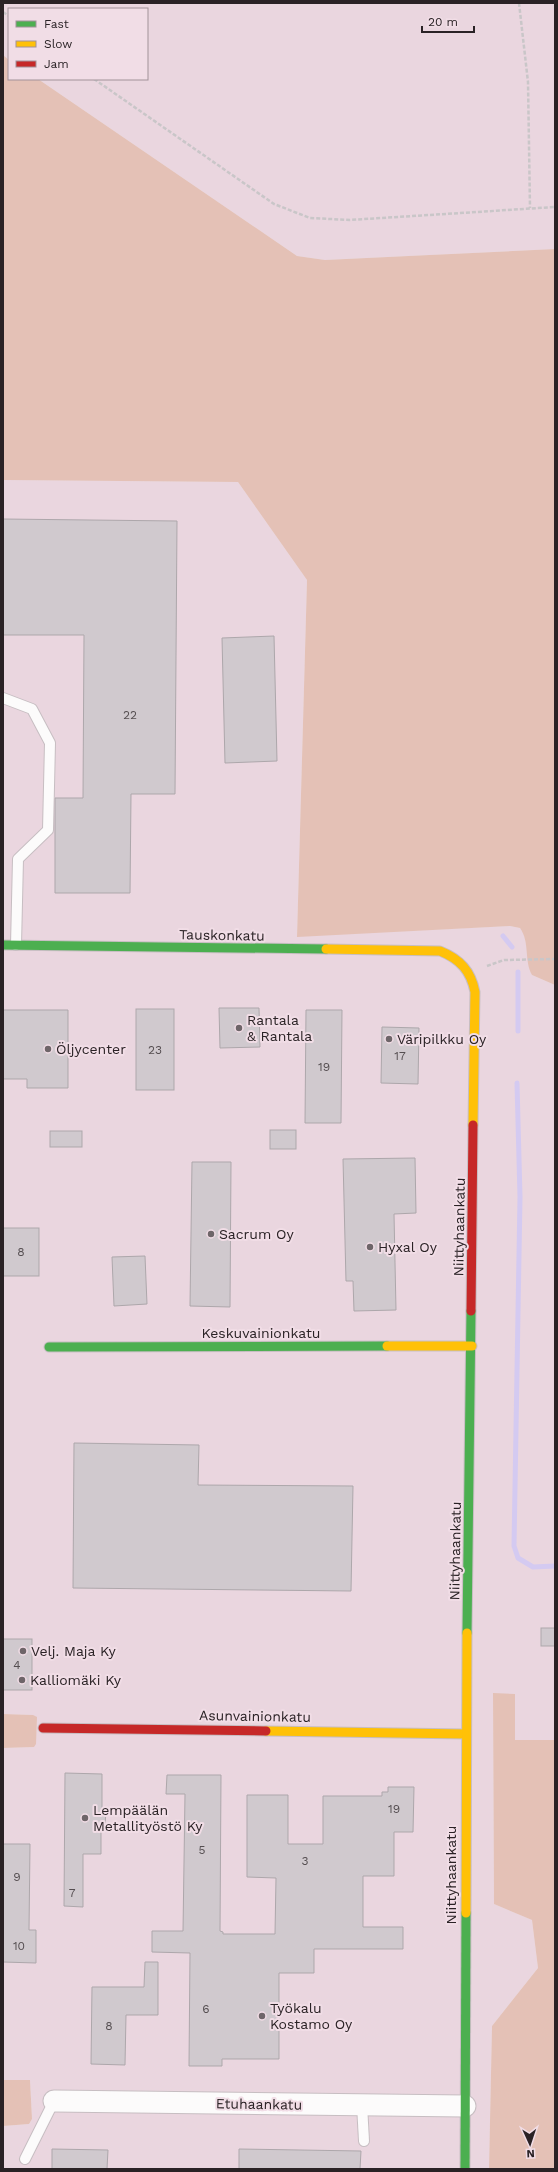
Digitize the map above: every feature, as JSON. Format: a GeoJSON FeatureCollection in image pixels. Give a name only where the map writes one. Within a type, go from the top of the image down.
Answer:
{"type":"FeatureCollection","features":[{"type":"Feature","properties":{"kind":"street","name":"Tauskonkatu"},"geometry":{"type":"LineString","coordinates":[[3,945],[440,951],[453,955],[470,972]]}},
{"type":"Feature","properties":{"kind":"street","name":"Niittyhaankatu"},"geometry":{"type":"LineString","coordinates":[[465,2169],[466,1734],[472,1346],[475,992],[473,978],[470,972]]}},
{"type":"Feature","properties":{"kind":"street","name":"Keskuvainionkatu"},"geometry":{"type":"LineString","coordinates":[[49,1347],[472,1346]]}},
{"type":"Feature","properties":{"kind":"street","name":"Asunvainionkatu"},"geometry":{"type":"LineString","coordinates":[[43,1728],[466,1734]]}},
{"type":"Feature","properties":{"kind":"street","name":"Etuhaankatu"},"geometry":{"type":"LineString","coordinates":[[54,2102],[465,2106]]}},
{"type":"Feature","properties":{"kind":"lane"},"geometry":{"type":"LineString","coordinates":[[3,698],[32,709],[50,743],[48,830],[18,859],[16,945]]}},
{"type":"Feature","properties":{"kind":"lane"},"geometry":{"type":"LineString","coordinates":[[25,2159],[54,2102]]}},
{"type":"Feature","properties":{"kind":"lane"},"geometry":{"type":"LineString","coordinates":[[362,2104],[364,2141]]}},
{"type":"Feature","properties":{"kind":"path"},"geometry":{"type":"LineString","coordinates":[[519,3],[528,82],[530,208]]}},
{"type":"Feature","properties":{"kind":"path"},"geometry":{"type":"LineString","coordinates":[[95,80],[274,204],[310,218],[350,220],[555,207]]}},
{"type":"Feature","properties":{"kind":"path"},"geometry":{"type":"LineString","coordinates":[[470,972],[504,960],[555,959]]}},
{"type":"Feature","properties":{"kind":"shaded area"},"geometry":{"type":"Polygon","coordinates":[[[3,3],[555,3],[555,249],[325,260],[297,256],[39,80],[148,80],[148,8],[8,8],[8,59],[3,55],[3,3]]]}},
{"type":"Feature","properties":{"kind":"shaded area"},"geometry":{"type":"Polygon","coordinates":[[[3,55],[8,59],[8,80],[39,80],[297,256],[325,260],[555,249],[555,985],[532,975],[528,964],[523,933],[520,928],[510,926],[297,937],[307,580],[238,482],[3,480],[3,55]]]}},
{"type":"Feature","properties":{"kind":"shaded area"},"geometry":{"type":"Polygon","coordinates":[[[3,480],[238,482],[307,580],[297,936],[510,926],[520,928],[524,934],[532,975],[555,985],[555,1740],[515,1740],[515,1694],[493,1694],[494,1904],[532,1920],[538,1968],[492,2026],[489,2169],[3,2169],[3,2126],[29,2124],[32,2119],[30,2080],[3,2080],[3,1748],[34,1747],[33,1715],[3,1714],[3,480]]]}},
{"type":"Feature","properties":{"kind":"shaded area"},"geometry":{"type":"Polygon","coordinates":[[[493,1693],[515,1694],[515,1740],[555,1740],[555,2169],[489,2169],[492,2026],[538,1968],[532,1920],[494,1904],[493,1693]]]}},
{"type":"Feature","properties":{"kind":"shaded area"},"geometry":{"type":"Polygon","coordinates":[[[3,1714],[33,1715],[37,1717],[36,1744],[34,1747],[3,1748],[3,1714]]]}},
{"type":"Feature","properties":{"kind":"shaded area"},"geometry":{"type":"Polygon","coordinates":[[[3,2080],[30,2080],[32,2119],[29,2124],[3,2126],[3,2080]]]}},
{"type":"Feature","properties":{"kind":"building"},"geometry":{"type":"Polygon","coordinates":[[[3,519],[177,521],[175,794],[131,794],[130,893],[55,893],[55,798],[83,798],[84,635],[3,635],[3,519]]]}},
{"type":"Feature","properties":{"kind":"building"},"geometry":{"type":"Polygon","coordinates":[[[274,636],[277,761],[225,763],[222,638],[274,636]]]}},
{"type":"Feature","properties":{"kind":"building","name":"Rantala & Rantala"},"geometry":{"type":"Polygon","coordinates":[[[219,1008],[259,1008],[260,1047],[220,1048],[219,1008]]]}},
{"type":"Feature","properties":{"kind":"building"},"geometry":{"type":"Polygon","coordinates":[[[136,1009],[174,1009],[174,1090],[136,1090],[136,1009]]]}},
{"type":"Feature","properties":{"kind":"building","name":"Öljycenter"},"geometry":{"type":"Polygon","coordinates":[[[3,1010],[68,1010],[68,1088],[27,1088],[27,1079],[3,1079],[3,1010]]]}},
{"type":"Feature","properties":{"kind":"building"},"geometry":{"type":"Polygon","coordinates":[[[306,1010],[342,1010],[341,1123],[305,1123],[306,1010]]]}},
{"type":"Feature","properties":{"kind":"building"},"geometry":{"type":"Polygon","coordinates":[[[382,1027],[419,1028],[418,1084],[381,1083],[382,1027]]]}},
{"type":"Feature","properties":{"kind":"building"},"geometry":{"type":"Polygon","coordinates":[[[270,1130],[296,1130],[296,1149],[270,1149],[270,1130]]]}},
{"type":"Feature","properties":{"kind":"building"},"geometry":{"type":"Polygon","coordinates":[[[50,1131],[82,1131],[82,1147],[50,1147],[50,1131]]]}},
{"type":"Feature","properties":{"kind":"building","name":"Hyxal Oy"},"geometry":{"type":"Polygon","coordinates":[[[415,1158],[416,1213],[394,1214],[396,1310],[354,1311],[353,1281],[346,1281],[343,1159],[415,1158]]]}},
{"type":"Feature","properties":{"kind":"building","name":"Sacrum Oy"},"geometry":{"type":"Polygon","coordinates":[[[192,1162],[231,1162],[230,1307],[190,1306],[192,1162]]]}},
{"type":"Feature","properties":{"kind":"building"},"geometry":{"type":"Polygon","coordinates":[[[3,1228],[39,1228],[39,1276],[3,1276],[3,1228]]]}},
{"type":"Feature","properties":{"kind":"building"},"geometry":{"type":"Polygon","coordinates":[[[145,1256],[147,1304],[114,1306],[112,1257],[145,1256]]]}},
{"type":"Feature","properties":{"kind":"building"},"geometry":{"type":"Polygon","coordinates":[[[74,1443],[199,1445],[198,1485],[353,1486],[351,1591],[73,1588],[74,1443]]]}},
{"type":"Feature","properties":{"kind":"building"},"geometry":{"type":"Polygon","coordinates":[[[541,1628],[555,1628],[555,1646],[541,1646],[541,1628]]]}},
{"type":"Feature","properties":{"kind":"building"},"geometry":{"type":"Polygon","coordinates":[[[3,1639],[32,1639],[32,1690],[3,1690],[3,1639]]]}},
{"type":"Feature","properties":{"kind":"building","name":"Lempäälän Metallityöstö Ky"},"geometry":{"type":"Polygon","coordinates":[[[65,1773],[102,1774],[102,1811],[106,1811],[105,1825],[101,1825],[101,1854],[83,1854],[83,1907],[64,1906],[65,1773]]]}},
{"type":"Feature","properties":{"kind":"building"},"geometry":{"type":"Polygon","coordinates":[[[167,1775],[221,1775],[220,1931],[223,1932],[223,1934],[275,1934],[276,1878],[247,1877],[247,1795],[288,1795],[288,1844],[323,1844],[323,1796],[382,1796],[382,1792],[388,1792],[388,1787],[414,1787],[413,1832],[394,1832],[394,1876],[363,1876],[363,1927],[403,1927],[403,1949],[314,1949],[314,1973],[279,1973],[279,2059],[222,2059],[222,2066],[189,2066],[190,1953],[152,1952],[152,1931],[183,1931],[185,1794],[166,1794],[167,1775]]]}},
{"type":"Feature","properties":{"kind":"building"},"geometry":{"type":"Polygon","coordinates":[[[3,1844],[30,1844],[29,1930],[36,1930],[36,1963],[3,1962],[3,1844]]]}},
{"type":"Feature","properties":{"kind":"building"},"geometry":{"type":"Polygon","coordinates":[[[145,1962],[158,1962],[158,2015],[126,2015],[125,2065],[91,2064],[92,1987],[144,1987],[145,1962]]]}},
{"type":"Feature","properties":{"kind":"building"},"geometry":{"type":"Polygon","coordinates":[[[52,2149],[108,2150],[107,2169],[52,2169],[52,2149]]]}},
{"type":"Feature","properties":{"kind":"building"},"geometry":{"type":"Polygon","coordinates":[[[239,2149],[361,2151],[360,2169],[239,2169],[239,2149]]]}},
{"type":"Feature","properties":{"kind":"waterway"},"geometry":{"type":"LineString","coordinates":[[503,936],[512,947]]}},
{"type":"Feature","properties":{"kind":"waterway"},"geometry":{"type":"LineString","coordinates":[[518,972],[518,1031]]}},
{"type":"Feature","properties":{"kind":"waterway"},"geometry":{"type":"LineString","coordinates":[[517,1083],[520,1197],[514,1546],[518,1558],[533,1567],[555,1566]]}},
{"type":"Feature","properties":{"kind":"traffic: fast"},"geometry":{"type":"LineString","coordinates":[[3,945],[326,949]]}},
{"type":"Feature","properties":{"kind":"traffic: fast"},"geometry":{"type":"LineString","coordinates":[[467,1633],[471,1311]]}},
{"type":"Feature","properties":{"kind":"traffic: fast"},"geometry":{"type":"LineString","coordinates":[[49,1347],[387,1346]]}},
{"type":"Feature","properties":{"kind":"traffic: fast"},"geometry":{"type":"LineString","coordinates":[[465,2169],[466,1913]]}},
{"type":"Feature","properties":{"kind":"traffic: slow"},"geometry":{"type":"LineString","coordinates":[[326,949],[440,951],[447,954],[464,967],[471,978],[475,992],[473,1125]]}},
{"type":"Feature","properties":{"kind":"traffic: slow"},"geometry":{"type":"LineString","coordinates":[[387,1346],[472,1346]]}},
{"type":"Feature","properties":{"kind":"traffic: slow"},"geometry":{"type":"LineString","coordinates":[[466,1913],[467,1633]]}},
{"type":"Feature","properties":{"kind":"traffic: slow"},"geometry":{"type":"LineString","coordinates":[[266,1731],[466,1734]]}},
{"type":"Feature","properties":{"kind":"traffic: jam"},"geometry":{"type":"LineString","coordinates":[[471,1311],[473,1125]]}},
{"type":"Feature","properties":{"kind":"traffic: jam"},"geometry":{"type":"LineString","coordinates":[[43,1728],[266,1731]]}},
{"type":"Feature","properties":{"kind":"place","name":"Rantala & Rantala"},"geometry":{"type":"Point","coordinates":[239,1028]}},
{"type":"Feature","properties":{"kind":"place","name":"Väripilkku Oy"},"geometry":{"type":"Point","coordinates":[389,1039]}},
{"type":"Feature","properties":{"kind":"place","name":"Öljycenter"},"geometry":{"type":"Point","coordinates":[48,1049]}},
{"type":"Feature","properties":{"kind":"place","name":"Sacrum Oy"},"geometry":{"type":"Point","coordinates":[211,1234]}},
{"type":"Feature","properties":{"kind":"place","name":"Hyxal Oy"},"geometry":{"type":"Point","coordinates":[370,1247]}},
{"type":"Feature","properties":{"kind":"place","name":"Velj. Maja Ky"},"geometry":{"type":"Point","coordinates":[23,1651]}},
{"type":"Feature","properties":{"kind":"place","name":"Kalliomäki Ky"},"geometry":{"type":"Point","coordinates":[22,1680]}},
{"type":"Feature","properties":{"kind":"place","name":"Lempäälän Metallityöstö Ky"},"geometry":{"type":"Point","coordinates":[85,1818]}},
{"type":"Feature","properties":{"kind":"place","name":"Työkalu Kostamo Oy"},"geometry":{"type":"Point","coordinates":[262,2016]}}]}
